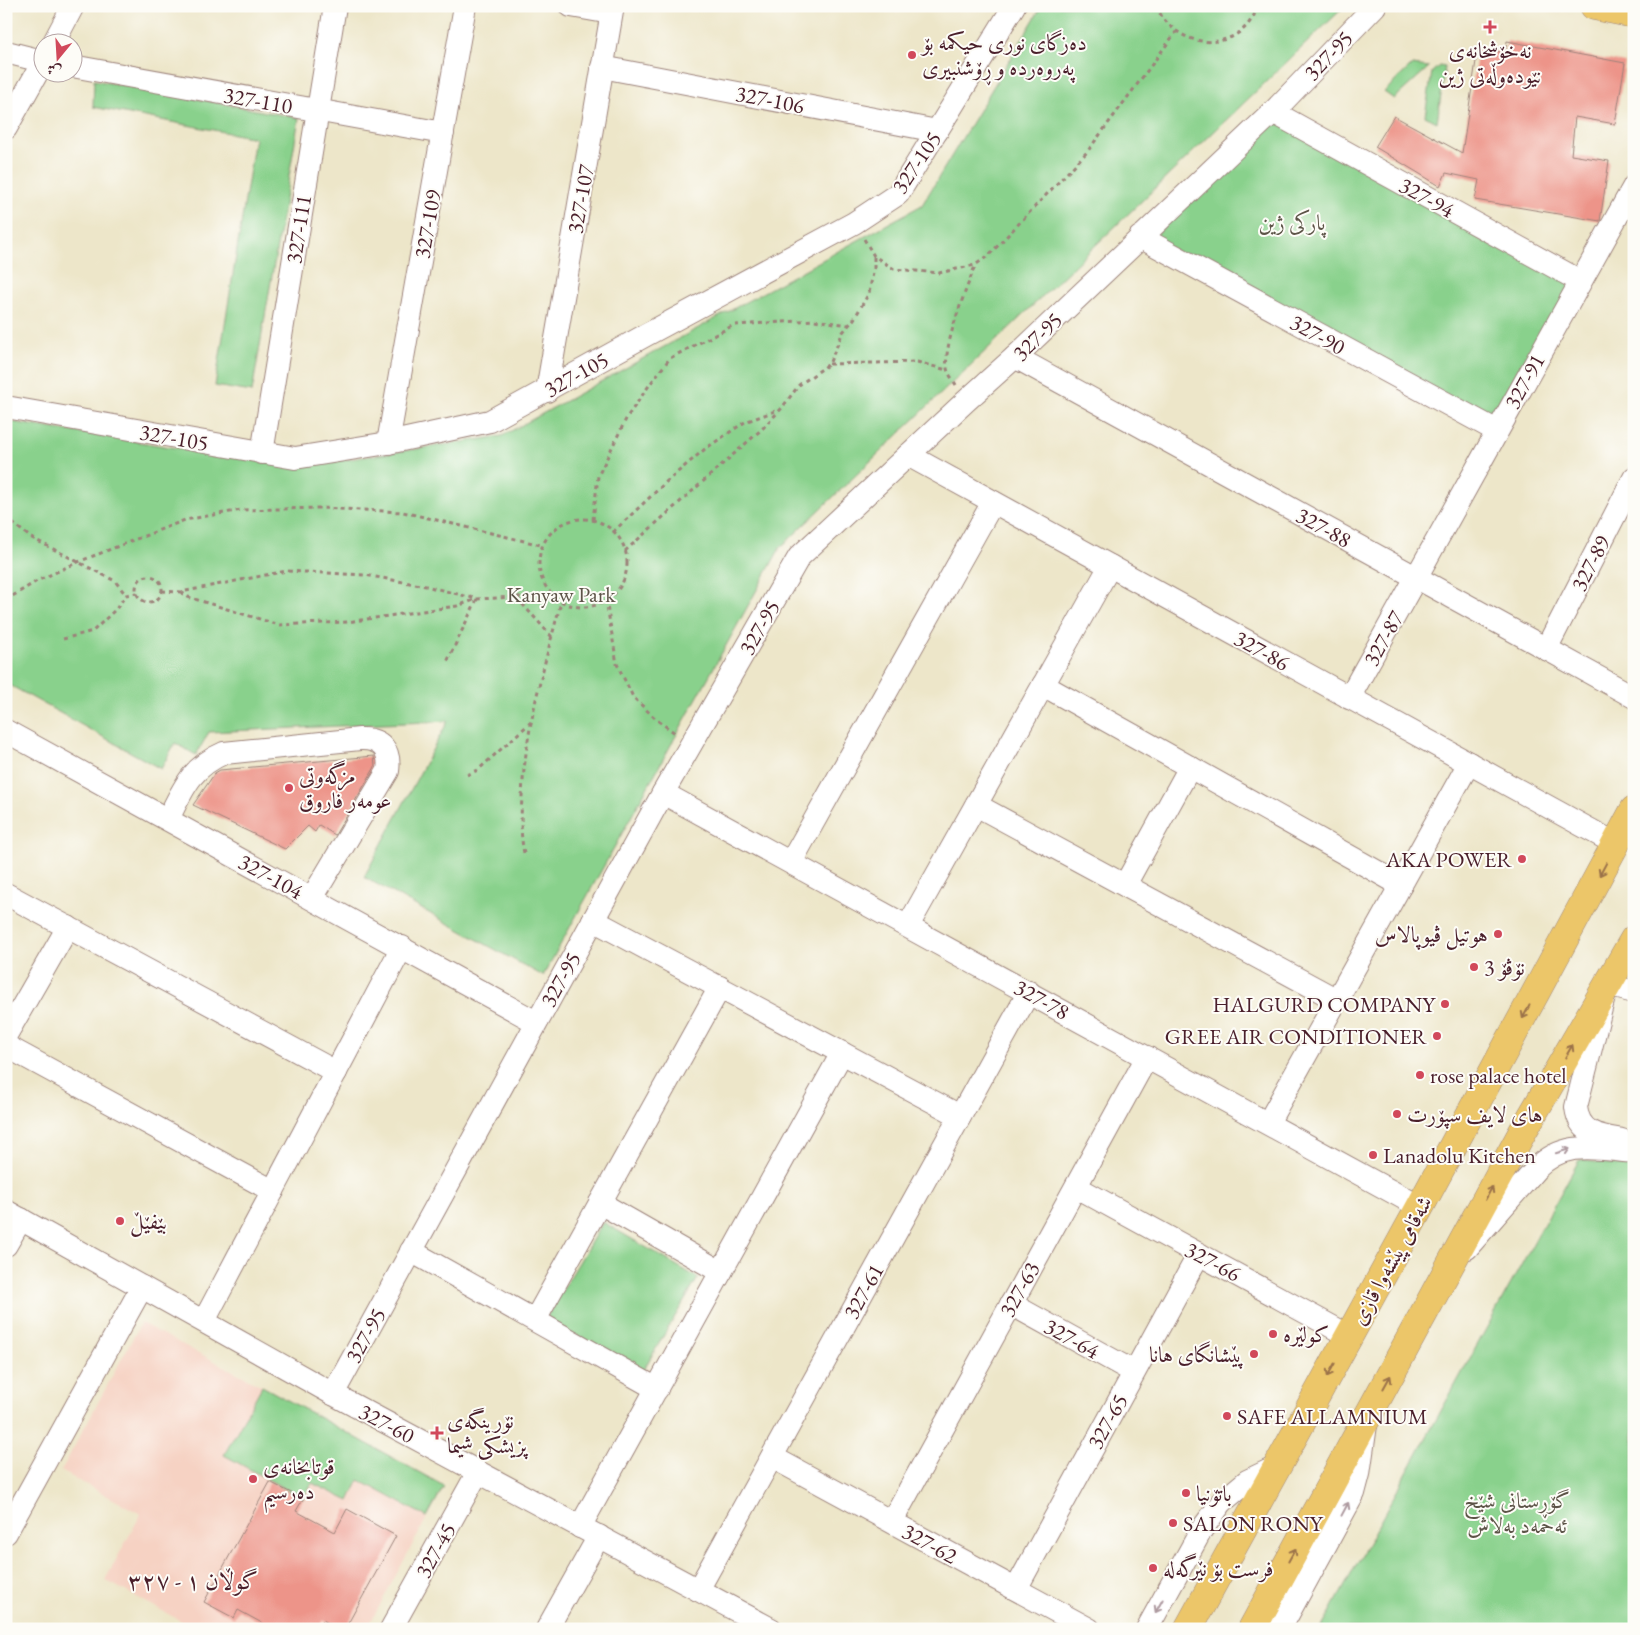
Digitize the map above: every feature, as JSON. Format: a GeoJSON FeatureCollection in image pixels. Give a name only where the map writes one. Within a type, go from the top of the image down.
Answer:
{"type":"FeatureCollection","features":[{"type":"Feature","properties":{"kind":"highway"},"geometry":{"type":"LineString","coordinates":[[1594,6],[1634,14]]}},
{"type":"Feature","properties":{"kind":"highway","name":"شەقامی پێشەوا قازی"},"geometry":{"type":"LineString","coordinates":[[1194,1622],[1634,810]]}},
{"type":"Feature","properties":{"kind":"highway"},"geometry":{"type":"LineString","coordinates":[[1252,1629],[1523,1131],[1634,939]]}},
{"type":"Feature","properties":{"kind":"street"},"geometry":{"type":"LineString","coordinates":[[59,32],[73,6]]}},
{"type":"Feature","properties":{"kind":"street","name":"327-111"},"geometry":{"type":"LineString","coordinates":[[262,453],[335,6]]}},
{"type":"Feature","properties":{"kind":"street","name":"327-109"},"geometry":{"type":"LineString","coordinates":[[388,443],[465,6]]}},
{"type":"Feature","properties":{"kind":"street"},"geometry":{"type":"LineString","coordinates":[[571,6],[612,10]]}},
{"type":"Feature","properties":{"kind":"street","name":"327-105"},"geometry":{"type":"LineString","coordinates":[[6,407],[295,458],[388,443],[490,421],[654,330],[854,223],[898,194],[1014,6]]}},
{"type":"Feature","properties":{"kind":"street","name":"327-95"},"geometry":{"type":"LineString","coordinates":[[332,1394],[663,793],[799,557],[1015,357],[1273,112],[1375,6]]}},
{"type":"Feature","properties":{"kind":"street","name":"327-107"},"geometry":{"type":"LineString","coordinates":[[547,391],[612,10]]}},
{"type":"Feature","properties":{"kind":"street"},"geometry":{"type":"LineString","coordinates":[[6,52],[32,59]]}},
{"type":"Feature","properties":{"kind":"street","name":"327-106"},"geometry":{"type":"LineString","coordinates":[[602,67],[937,131]]}},
{"type":"Feature","properties":{"kind":"street","name":"327-110"},"geometry":{"type":"LineString","coordinates":[[82,68],[443,133]]}},
{"type":"Feature","properties":{"kind":"street"},"geometry":{"type":"LineString","coordinates":[[6,128],[32,80]]}},
{"type":"Feature","properties":{"kind":"street","name":"327-94"},"geometry":{"type":"LineString","coordinates":[[1273,112],[1580,281]]}},
{"type":"Feature","properties":{"kind":"street","name":"327-91"},"geometry":{"type":"LineString","coordinates":[[1416,578],[1496,431],[1634,186]]}},
{"type":"Feature","properties":{"kind":"street","name":"327-90"},"geometry":{"type":"LineString","coordinates":[[1140,237],[1496,431]]}},
{"type":"Feature","properties":{"kind":"street","name":"327-88"},"geometry":{"type":"LineString","coordinates":[[1015,357],[1634,697]]}},
{"type":"Feature","properties":{"kind":"street","name":"327-86"},"geometry":{"type":"LineString","coordinates":[[908,455],[1616,844]]}},
{"type":"Feature","properties":{"kind":"street","name":"327-89"},"geometry":{"type":"LineString","coordinates":[[1546,649],[1634,478]]}},
{"type":"Feature","properties":{"kind":"street"},"geometry":{"type":"LineString","coordinates":[[791,862],[993,502]]}},
{"type":"Feature","properties":{"kind":"street"},"geometry":{"type":"LineString","coordinates":[[908,926],[1110,566]]}},
{"type":"Feature","properties":{"kind":"street","name":"327-87"},"geometry":{"type":"LineString","coordinates":[[1349,698],[1416,578]]}},
{"type":"Feature","properties":{"kind":"street"},"geometry":{"type":"LineString","coordinates":[[1043,685],[1401,885]]}},
{"type":"Feature","properties":{"kind":"street","name":"327-104"},"geometry":{"type":"LineString","coordinates":[[6,731],[536,1022]]}},
{"type":"Feature","properties":{"kind":"street"},"geometry":{"type":"LineString","coordinates":[[168,819],[189,780],[198,768],[210,759],[224,753],[368,738],[377,741],[388,754],[388,771],[312,898]]}},
{"type":"Feature","properties":{"kind":"street"},"geometry":{"type":"LineString","coordinates":[[1268,1123],[1469,763]]}},
{"type":"Feature","properties":{"kind":"street"},"geometry":{"type":"LineString","coordinates":[[1125,885],[1190,767]]}},
{"type":"Feature","properties":{"kind":"street","name":"327-78"},"geometry":{"type":"LineString","coordinates":[[663,793],[1420,1206]]}},
{"type":"Feature","properties":{"kind":"street"},"geometry":{"type":"LineString","coordinates":[[976,804],[1337,1000]]}},
{"type":"Feature","properties":{"kind":"street"},"geometry":{"type":"LineString","coordinates":[[6,894],[336,1072]]}},
{"type":"Feature","properties":{"kind":"street"},"geometry":{"type":"LineString","coordinates":[[593,920],[960,1116]]}},
{"type":"Feature","properties":{"kind":"street"},"geometry":{"type":"LineString","coordinates":[[6,1035],[68,928]]}},
{"type":"Feature","properties":{"kind":"street"},"geometry":{"type":"LineString","coordinates":[[204,1321],[402,947]]}},
{"type":"Feature","properties":{"kind":"street"},"geometry":{"type":"LineString","coordinates":[[1634,992],[1607,985],[1577,1100],[1577,1113],[1583,1126],[1589,1132],[1634,1143]]}},
{"type":"Feature","properties":{"kind":"street"},"geometry":{"type":"LineString","coordinates":[[535,1320],[720,988]]}},
{"type":"Feature","properties":{"kind":"street","name":"327-61"},"geometry":{"type":"LineString","coordinates":[[698,1590],[1029,992]]}},
{"type":"Feature","properties":{"kind":"street"},"geometry":{"type":"LineString","coordinates":[[6,1046],[273,1191]]}},
{"type":"Feature","properties":{"kind":"street"},"geometry":{"type":"LineString","coordinates":[[547,1629],[656,1388],[842,1053]]}},
{"type":"Feature","properties":{"kind":"street","name":"327-63"},"geometry":{"type":"LineString","coordinates":[[892,1522],[1147,1057]]}},
{"type":"Feature","properties":{"kind":"street"},"geometry":{"type":"LineString","coordinates":[[1446,1274],[1536,1169],[1554,1154],[1574,1148],[1634,1152]]}},
{"type":"Feature","properties":{"kind":"street","name":"327-66"},"geometry":{"type":"LineString","coordinates":[[1076,1187],[1349,1336]]}},
{"type":"Feature","properties":{"kind":"street"},"geometry":{"type":"LineString","coordinates":[[600,1203],[720,1272]]}},
{"type":"Feature","properties":{"kind":"street"},"geometry":{"type":"LineString","coordinates":[[6,1245],[14,1215]]}},
{"type":"Feature","properties":{"kind":"street","name":"327-60"},"geometry":{"type":"LineString","coordinates":[[14,1215],[332,1394],[771,1629]]}},
{"type":"Feature","properties":{"kind":"street"},"geometry":{"type":"LineString","coordinates":[[411,1251],[656,1388]]}},
{"type":"Feature","properties":{"kind":"street","name":"327-65"},"geometry":{"type":"LineString","coordinates":[[1016,1589],[1198,1254]]}},
{"type":"Feature","properties":{"kind":"street"},"geometry":{"type":"LineString","coordinates":[[6,1532],[142,1287]]}},
{"type":"Feature","properties":{"kind":"street","name":"327-64"},"geometry":{"type":"LineString","coordinates":[[1011,1304],[1134,1372]]}},
{"type":"Feature","properties":{"kind":"street"},"geometry":{"type":"LineString","coordinates":[[1280,1629],[1354,1493],[1359,1474],[1367,1418]]}},
{"type":"Feature","properties":{"kind":"street","name":"327-62"},"geometry":{"type":"LineString","coordinates":[[772,1456],[1089,1629]]}},
{"type":"Feature","properties":{"kind":"street"},"geometry":{"type":"LineString","coordinates":[[1147,1629],[1202,1529],[1222,1502],[1247,1481],[1278,1466]]}},
{"type":"Feature","properties":{"kind":"street","name":"327-45"},"geometry":{"type":"LineString","coordinates":[[391,1629],[478,1472]]}},
{"type":"Feature","properties":{"kind":"path"},"geometry":{"type":"LineString","coordinates":[[1156,6],[1167,25],[1176,32],[1187,38],[1211,42],[1223,40],[1241,30],[1250,22],[1258,6]]}},
{"type":"Feature","properties":{"kind":"path"},"geometry":{"type":"LineString","coordinates":[[854,223],[874,256],[894,269],[939,273],[975,265],[988,256],[1086,152],[1176,32]]}},
{"type":"Feature","properties":{"kind":"path"},"geometry":{"type":"LineString","coordinates":[[625,551],[762,429],[781,409],[799,385],[829,364],[844,332],[869,293],[874,268],[874,256]]}},
{"type":"Feature","properties":{"kind":"path"},"geometry":{"type":"LineString","coordinates":[[966,401],[948,370],[948,352],[952,330],[975,265]]}},
{"type":"Feature","properties":{"kind":"path"},"geometry":{"type":"LineString","coordinates":[[593,520],[598,476],[627,417],[670,358],[734,325],[814,320],[849,325]]}},
{"type":"Feature","properties":{"kind":"path"},"geometry":{"type":"LineString","coordinates":[[829,364],[917,362],[948,370]]}},
{"type":"Feature","properties":{"kind":"path"},"geometry":{"type":"LineString","coordinates":[[613,532],[705,448],[745,422],[781,409]]}},
{"type":"Feature","properties":{"kind":"path"},"geometry":{"type":"LineString","coordinates":[[6,600],[38,581],[78,562],[185,520],[241,510],[320,508],[403,512],[542,545]]}},
{"type":"Feature","properties":{"kind":"path"},"geometry":{"type":"LineString","coordinates":[[6,518],[30,537],[115,581],[126,595]]}},
{"type":"Feature","properties":{"kind":"path"},"geometry":{"type":"LineString","coordinates":[[578,518],[593,520],[607,526],[613,532],[620,538],[625,551],[625,575],[619,589],[606,600],[592,606],[576,607],[561,602],[548,591],[541,578],[538,560],[542,545],[556,528],[569,520],[578,518]]}},
{"type":"Feature","properties":{"kind":"path"},"geometry":{"type":"LineString","coordinates":[[162,591],[181,592],[286,571],[365,576],[426,586],[477,599]]}},
{"type":"Feature","properties":{"kind":"path"},"geometry":{"type":"LineString","coordinates":[[150,575],[161,582],[162,591],[158,598],[150,602],[142,600],[136,589],[138,581],[150,575]]}},
{"type":"Feature","properties":{"kind":"path"},"geometry":{"type":"LineString","coordinates":[[181,592],[188,597],[279,625],[346,622],[457,606],[477,599],[553,595]]}},
{"type":"Feature","properties":{"kind":"path"},"geometry":{"type":"LineString","coordinates":[[63,639],[93,631],[116,609],[126,595],[137,593]]}},
{"type":"Feature","properties":{"kind":"path"},"geometry":{"type":"LineString","coordinates":[[517,597],[552,637]]}},
{"type":"Feature","properties":{"kind":"path"},"geometry":{"type":"LineString","coordinates":[[447,662],[477,599]]}},
{"type":"Feature","properties":{"kind":"path"},"geometry":{"type":"LineString","coordinates":[[606,600],[617,664],[634,697],[657,720],[690,745]]}},
{"type":"Feature","properties":{"kind":"path"},"geometry":{"type":"LineString","coordinates":[[524,853],[521,835],[523,769],[531,722],[561,602]]}},
{"type":"Feature","properties":{"kind":"path"},"geometry":{"type":"LineString","coordinates":[[467,774],[478,770],[531,722]]}},
{"type":"Feature","properties":{"kind":"shaded area","name":"قوتابخانەی دەرسیم"},"geometry":{"type":"Polygon","coordinates":[[[141,1323],[262,1386],[444,1486],[367,1629],[196,1629],[105,1580],[141,1514],[61,1471],[141,1323]]]}},
{"type":"Feature","properties":{"kind":"green space","name":"Kanyaw Park"},"geometry":{"type":"Polygon","coordinates":[[[1042,6],[1336,6],[1343,8],[780,548],[543,976],[364,877],[448,721],[209,732],[196,755],[175,743],[161,769],[6,683],[6,421],[297,467],[502,436],[922,205],[1042,6]]]}},
{"type":"Feature","properties":{"kind":"green space"},"geometry":{"type":"Polygon","coordinates":[[[1412,65],[1429,67],[1394,99],[1384,92],[1412,65]]]}},
{"type":"Feature","properties":{"kind":"green space"},"geometry":{"type":"Polygon","coordinates":[[[1439,66],[1445,67],[1437,122],[1425,116],[1432,72],[1439,66]]]}},
{"type":"Feature","properties":{"kind":"green space"},"geometry":{"type":"Polygon","coordinates":[[[94,80],[299,118],[252,392],[215,386],[255,138],[93,107],[94,80]]]}},
{"type":"Feature","properties":{"kind":"green space","name":"پارکی ژین"},"geometry":{"type":"Polygon","coordinates":[[[1277,121],[1573,283],[1495,424],[1152,238],[1277,121]]]}},
{"type":"Feature","properties":{"kind":"green space","name":"گۆڕستانی شێخ ئەحمەد بەلاش"},"geometry":{"type":"Polygon","coordinates":[[[1579,1160],[1634,1167],[1634,1629],[1321,1629],[1579,1160]]]}},
{"type":"Feature","properties":{"kind":"green space"},"geometry":{"type":"Polygon","coordinates":[[[603,1222],[698,1278],[639,1377],[544,1321],[603,1222]]]}},
{"type":"Feature","properties":{"kind":"green space"},"geometry":{"type":"Polygon","coordinates":[[[262,1386],[444,1486],[427,1517],[359,1480],[349,1501],[312,1483],[303,1499],[224,1455],[262,1386]]]}},
{"type":"Feature","properties":{"kind":"building","name":"نەخۆشخانەی نێودەوڵەتی ژین"},"geometry":{"type":"Polygon","coordinates":[[[1507,41],[1625,63],[1615,124],[1575,117],[1571,155],[1609,161],[1600,221],[1475,200],[1479,180],[1446,173],[1440,186],[1375,147],[1394,116],[1462,153],[1478,48],[1505,53],[1507,41]]]}},
{"type":"Feature","properties":{"kind":"building","name":"مزگەوتی عومەر فاروق"},"geometry":{"type":"Polygon","coordinates":[[[374,756],[375,767],[335,835],[319,825],[315,832],[308,826],[285,849],[193,805],[215,773],[220,770],[374,756]]]}},
{"type":"Feature","properties":{"kind":"building"},"geometry":{"type":"Polygon","coordinates":[[[270,1482],[303,1499],[296,1511],[335,1532],[347,1509],[396,1536],[345,1629],[338,1629],[323,1620],[318,1629],[273,1629],[238,1610],[234,1618],[204,1602],[270,1482]]]}},
{"type":"Feature","properties":{"kind":"place","name":"نەخۆشخانەی نێودەوڵەتی ژین"},"geometry":{"type":"Point","coordinates":[1490,27]}},
{"type":"Feature","properties":{"kind":"place","name":"دەزگای نوری حیکمە بۆ پەروەردە و ڕۆشنبیری"},"geometry":{"type":"Point","coordinates":[912,55]}},
{"type":"Feature","properties":{"kind":"place","name":"مزگەوتی عومەر فاروق"},"geometry":{"type":"Point","coordinates":[289,788]}},
{"type":"Feature","properties":{"kind":"place","name":"AKA POWER"},"geometry":{"type":"Point","coordinates":[1522,859]}},
{"type":"Feature","properties":{"kind":"place","name":"هوتیل ڤیوپالاس"},"geometry":{"type":"Point","coordinates":[1498,934]}},
{"type":"Feature","properties":{"kind":"place","name":"نۆڤۆ 3"},"geometry":{"type":"Point","coordinates":[1474,967]}},
{"type":"Feature","properties":{"kind":"place","name":"HALGURD COMPANY"},"geometry":{"type":"Point","coordinates":[1445,1004]}},
{"type":"Feature","properties":{"kind":"place","name":"GREE AIR CONDITIONER"},"geometry":{"type":"Point","coordinates":[1437,1036]}},
{"type":"Feature","properties":{"kind":"place","name":"rose palace hotel"},"geometry":{"type":"Point","coordinates":[1420,1075]}},
{"type":"Feature","properties":{"kind":"place","name":"های لایف سپۆرت"},"geometry":{"type":"Point","coordinates":[1397,1114]}},
{"type":"Feature","properties":{"kind":"place","name":"Lanadolu Kitchen"},"geometry":{"type":"Point","coordinates":[1373,1155]}},
{"type":"Feature","properties":{"kind":"place","name":"بێفێڵ"},"geometry":{"type":"Point","coordinates":[120,1221]}},
{"type":"Feature","properties":{"kind":"place","name":"کولێرە"},"geometry":{"type":"Point","coordinates":[1273,1334]}},
{"type":"Feature","properties":{"kind":"place","name":"پێشانگای هانا"},"geometry":{"type":"Point","coordinates":[1254,1354]}},
{"type":"Feature","properties":{"kind":"place","name":"SAFE ALLAMNIUM"},"geometry":{"type":"Point","coordinates":[1227,1416]}},
{"type":"Feature","properties":{"kind":"place","name":"نۆرینگەی پزیشکی شیما"},"geometry":{"type":"Point","coordinates":[437,1433]}},
{"type":"Feature","properties":{"kind":"place","name":"قوتابخانەی دەرسیم"},"geometry":{"type":"Point","coordinates":[253,1479]}},
{"type":"Feature","properties":{"kind":"place","name":"باتۆنیا"},"geometry":{"type":"Point","coordinates":[1186,1493]}},
{"type":"Feature","properties":{"kind":"place","name":"SALON RONY"},"geometry":{"type":"Point","coordinates":[1173,1523]}},
{"type":"Feature","properties":{"kind":"place","name":"فرست بۆ نێرگەلە"},"geometry":{"type":"Point","coordinates":[1153,1568]}},
{"type":"Feature","properties":{"kind":"district","name":"گوڵان ١ - ٣٢٧"},"geometry":{"type":"Point","coordinates":[193,1581]}}]}
